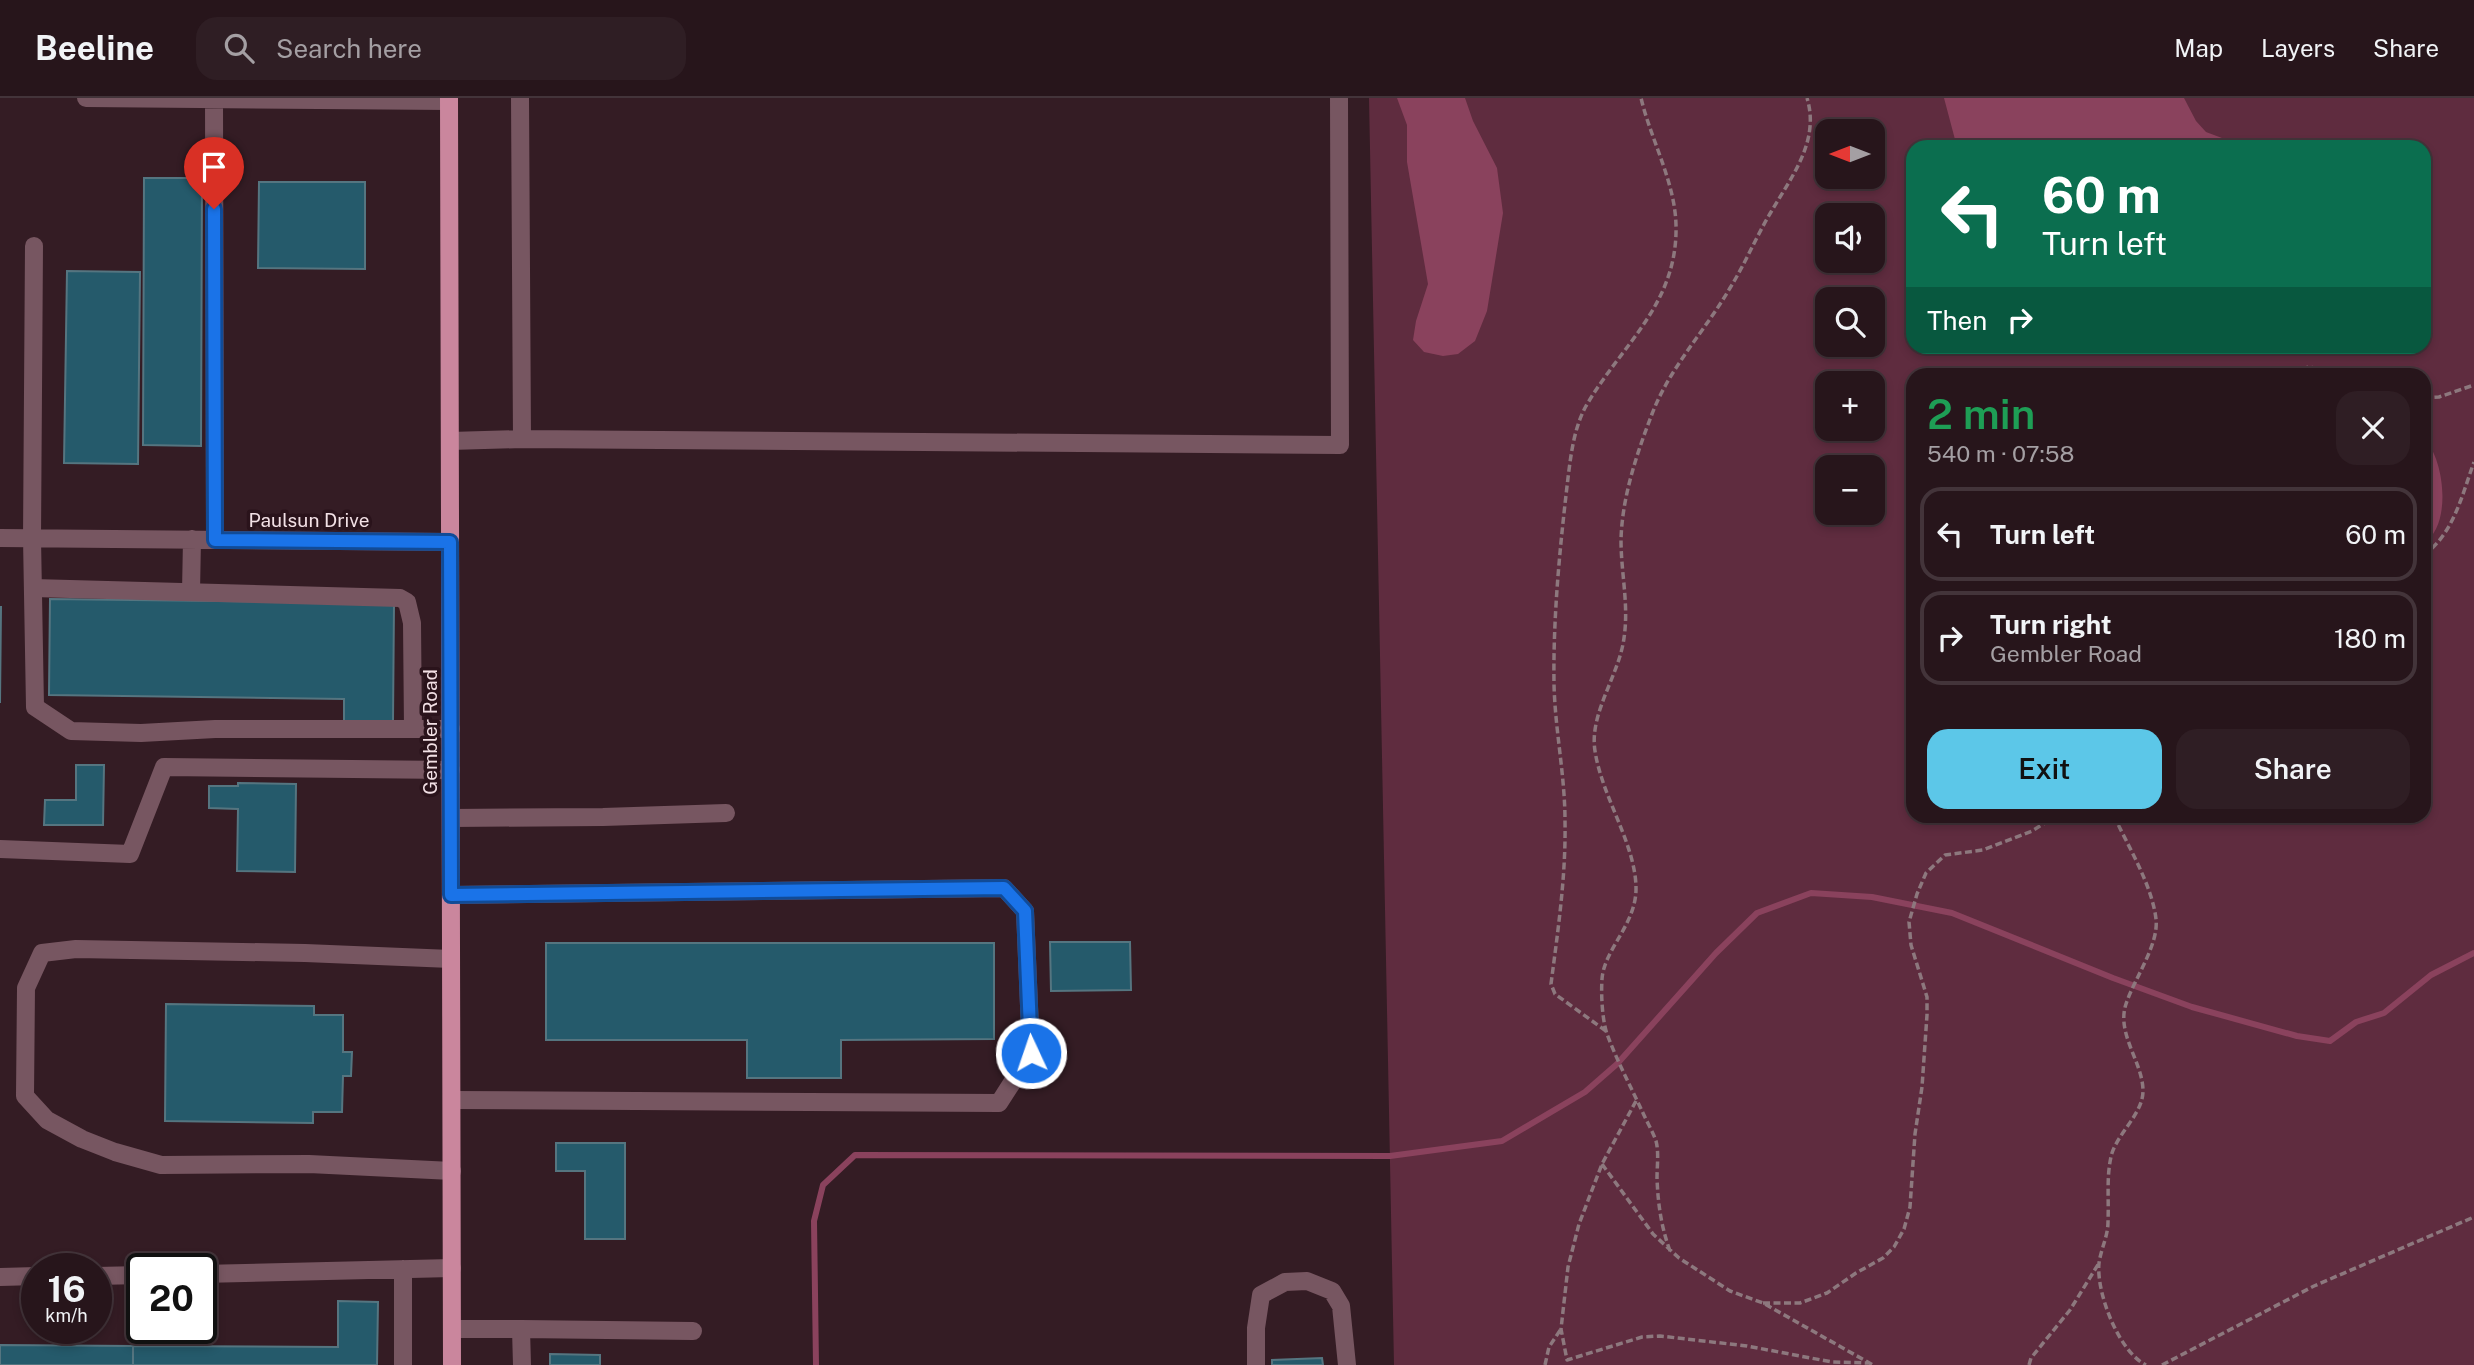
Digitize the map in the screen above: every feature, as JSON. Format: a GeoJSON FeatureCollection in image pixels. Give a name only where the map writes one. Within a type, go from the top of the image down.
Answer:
{"type":"FeatureCollection","features":[{"type":"Feature","properties":{"kind":"main road","name":"Gembler Road"},"geometry":{"type":"LineString","coordinates":[[449,99],[452,1365]]}},
{"type":"Feature","properties":{"kind":"street"},"geometry":{"type":"LineString","coordinates":[[86,98],[449,99]]}},
{"type":"Feature","properties":{"kind":"street"},"geometry":{"type":"LineString","coordinates":[[520,98],[522,439]]}},
{"type":"Feature","properties":{"kind":"street"},"geometry":{"type":"LineString","coordinates":[[450,441],[522,439],[1340,445],[1339,98]]}},
{"type":"Feature","properties":{"kind":"street"},"geometry":{"type":"LineString","coordinates":[[214,99],[215,540]]}},
{"type":"Feature","properties":{"kind":"street"},"geometry":{"type":"LineString","coordinates":[[34,246],[32,538],[35,707],[71,731],[141,733],[215,729],[451,729]]}},
{"type":"Feature","properties":{"kind":"street","name":"Paulsun Drive"},"geometry":{"type":"LineString","coordinates":[[0,538],[450,542]]}},
{"type":"Feature","properties":{"kind":"street"},"geometry":{"type":"LineString","coordinates":[[191,592],[192,540]]}},
{"type":"Feature","properties":{"kind":"street"},"geometry":{"type":"LineString","coordinates":[[33,588],[384,595],[400,598],[407,602],[412,623],[413,729]]}},
{"type":"Feature","properties":{"kind":"street"},"geometry":{"type":"LineString","coordinates":[[0,849],[130,854],[164,767],[451,770]]}},
{"type":"Feature","properties":{"kind":"street"},"geometry":{"type":"LineString","coordinates":[[451,818],[726,813]]}},
{"type":"Feature","properties":{"kind":"street"},"geometry":{"type":"LineString","coordinates":[[451,895],[1004,888],[1025,911],[1031,1053],[999,1103],[452,1100]]}},
{"type":"Feature","properties":{"kind":"street"},"geometry":{"type":"LineString","coordinates":[[451,959],[89,949],[42,953],[26,988],[25,1096],[47,1120],[82,1139],[161,1165],[309,1164],[452,1171]]}},
{"type":"Feature","properties":{"kind":"street"},"geometry":{"type":"LineString","coordinates":[[217,1274],[452,1268]]}},
{"type":"Feature","properties":{"kind":"street"},"geometry":{"type":"LineString","coordinates":[[403,1269],[404,1365]]}},
{"type":"Feature","properties":{"kind":"street"},"geometry":{"type":"LineString","coordinates":[[0,1277],[21,1276]]}},
{"type":"Feature","properties":{"kind":"street"},"geometry":{"type":"LineString","coordinates":[[1256,1365],[1256,1328],[1261,1295],[1285,1282],[1307,1281],[1332,1291],[1341,1306],[1347,1365]]}},
{"type":"Feature","properties":{"kind":"street"},"geometry":{"type":"LineString","coordinates":[[452,1329],[693,1331]]}},
{"type":"Feature","properties":{"kind":"street"},"geometry":{"type":"LineString","coordinates":[[521,1329],[522,1365]]}},
{"type":"Feature","properties":{"kind":"path"},"geometry":{"type":"LineString","coordinates":[[1606,1031],[1555,993],[1552,984],[1565,843],[1564,795],[1554,686],[1554,644],[1568,477],[1577,427],[1586,407],[1640,332],[1659,300],[1671,272],[1676,250],[1676,222],[1671,195],[1641,98]]}},
{"type":"Feature","properties":{"kind":"path"},"geometry":{"type":"LineString","coordinates":[[1670,1251],[1658,1209],[1656,1143],[1606,1031],[1602,978],[1604,967],[1632,913],[1636,898],[1633,865],[1598,767],[1594,738],[1621,654],[1626,595],[1621,541],[1629,484],[1653,411],[1678,363],[1732,286],[1758,234],[1804,156],[1811,124],[1807,98]]}},
{"type":"Feature","properties":{"kind":"path"},"geometry":{"type":"LineString","coordinates":[[2431,398],[2474,385]]}},
{"type":"Feature","properties":{"kind":"path"},"geometry":{"type":"LineString","coordinates":[[2431,548],[2454,518],[2474,463]]}},
{"type":"Feature","properties":{"kind":"path"},"geometry":{"type":"LineString","coordinates":[[1763,1303],[1800,1303],[1827,1293],[1883,1258],[1894,1247],[1904,1229],[1910,1207],[1914,1134],[1922,1087],[1927,1015],[1927,997],[1911,945],[1909,922],[1917,894],[1926,873],[1945,855],[1983,850],[2032,831],[2045,823]]}},
{"type":"Feature","properties":{"kind":"path"},"geometry":{"type":"LineString","coordinates":[[2029,1365],[2031,1358],[2070,1310],[2099,1263],[2106,1242],[2112,1155],[2118,1138],[2135,1114],[2143,1093],[2125,1027],[2125,1006],[2142,970],[2157,921],[2151,899],[2117,823]]}},
{"type":"Feature","properties":{"kind":"path"},"geometry":{"type":"LineString","coordinates":[[1637,1100],[1601,1164],[1579,1224],[1571,1256],[1560,1329],[1566,1362],[1643,1337],[1660,1336],[1747,1346],[1832,1362],[1871,1364]]}},
{"type":"Feature","properties":{"kind":"path"},"geometry":{"type":"LineString","coordinates":[[1601,1164],[1653,1234],[1670,1251],[1730,1291],[1763,1303],[1871,1364]]}},
{"type":"Feature","properties":{"kind":"path"},"geometry":{"type":"LineString","coordinates":[[2162,1365],[2314,1286],[2474,1217]]}},
{"type":"Feature","properties":{"kind":"path"},"geometry":{"type":"LineString","coordinates":[[2099,1263],[2102,1294],[2111,1319],[2134,1358],[2146,1365]]}},
{"type":"Feature","properties":{"kind":"path"},"geometry":{"type":"LineString","coordinates":[[1545,1365],[1549,1347],[1560,1329]]}},
{"type":"Feature","properties":{"kind":"shaded area"},"geometry":{"type":"Polygon","coordinates":[[[1369,98],[2474,98],[2474,1365],[1394,1365],[1369,98]]]}},
{"type":"Feature","properties":{"kind":"shaded area"},"geometry":{"type":"Polygon","coordinates":[[[1397,98],[1465,98],[1473,121],[1497,168],[1503,213],[1487,311],[1475,341],[1458,354],[1443,356],[1424,352],[1413,340],[1428,284],[1407,162],[1407,125],[1397,98]]]}},
{"type":"Feature","properties":{"kind":"shaded area"},"geometry":{"type":"Polygon","coordinates":[[[1944,98],[2184,98],[2196,121],[2206,132],[2222,138],[2255,140],[1955,140],[1944,98]]]}},
{"type":"Feature","properties":{"kind":"shaded area"},"geometry":{"type":"Polygon","coordinates":[[[2431,448],[2441,476],[2442,492],[2439,522],[2431,536],[2431,448]]]}},
{"type":"Feature","properties":{"kind":"building"},"geometry":{"type":"Polygon","coordinates":[[[144,178],[202,178],[201,446],[143,445],[144,178]]]}},
{"type":"Feature","properties":{"kind":"building"},"geometry":{"type":"Polygon","coordinates":[[[259,182],[365,182],[365,269],[258,268],[259,182]]]}},
{"type":"Feature","properties":{"kind":"building"},"geometry":{"type":"Polygon","coordinates":[[[67,271],[140,272],[138,464],[64,463],[67,271]]]}},
{"type":"Feature","properties":{"kind":"building"},"geometry":{"type":"Polygon","coordinates":[[[50,599],[394,603],[393,722],[344,722],[344,699],[49,695],[50,599]]]}},
{"type":"Feature","properties":{"kind":"building"},"geometry":{"type":"Polygon","coordinates":[[[0,607],[1,607],[0,703],[0,607]]]}},
{"type":"Feature","properties":{"kind":"building"},"geometry":{"type":"Polygon","coordinates":[[[76,765],[104,765],[103,825],[44,825],[45,800],[76,800],[76,765]]]}},
{"type":"Feature","properties":{"kind":"building"},"geometry":{"type":"Polygon","coordinates":[[[238,783],[296,784],[295,872],[237,871],[238,809],[209,808],[209,786],[238,786],[238,783]]]}},
{"type":"Feature","properties":{"kind":"building"},"geometry":{"type":"Polygon","coordinates":[[[1050,942],[1130,942],[1131,990],[1051,991],[1050,942]]]}},
{"type":"Feature","properties":{"kind":"building"},"geometry":{"type":"Polygon","coordinates":[[[546,943],[994,943],[994,1039],[841,1040],[841,1078],[747,1078],[747,1040],[546,1040],[546,943]]]}},
{"type":"Feature","properties":{"kind":"building"},"geometry":{"type":"Polygon","coordinates":[[[166,1004],[314,1006],[314,1015],[343,1015],[343,1052],[352,1052],[351,1076],[343,1076],[342,1112],[313,1112],[313,1123],[165,1121],[166,1004]]]}},
{"type":"Feature","properties":{"kind":"building"},"geometry":{"type":"Polygon","coordinates":[[[556,1143],[625,1143],[625,1239],[585,1239],[585,1171],[556,1171],[556,1143]]]}},
{"type":"Feature","properties":{"kind":"building"},"geometry":{"type":"Polygon","coordinates":[[[338,1301],[378,1302],[377,1365],[133,1365],[133,1346],[338,1347],[338,1301]]]}},
{"type":"Feature","properties":{"kind":"building"},"geometry":{"type":"Polygon","coordinates":[[[0,1345],[133,1346],[133,1365],[0,1365],[0,1345]]]}},
{"type":"Feature","properties":{"kind":"building"},"geometry":{"type":"Polygon","coordinates":[[[550,1354],[600,1355],[600,1365],[550,1365],[550,1354]]]}},
{"type":"Feature","properties":{"kind":"building"},"geometry":{"type":"Polygon","coordinates":[[[1322,1358],[1323,1365],[1272,1365],[1272,1360],[1322,1358]]]}},
{"type":"Feature","properties":{"kind":"waterway"},"geometry":{"type":"LineString","coordinates":[[816,1365],[814,1221],[823,1185],[855,1155],[1390,1156],[1502,1141],[1585,1092],[1617,1064],[1716,953],[1757,913],[1811,893],[1872,897],[1952,913],[2192,1007],[2297,1036],[2330,1041],[2356,1022],[2384,1013],[2431,975],[2474,953]]}},
{"type":"Feature","properties":{"kind":"route"},"geometry":{"type":"LineString","coordinates":[[214,209],[215,540],[450,542],[451,895],[1004,888],[1025,911],[1031,1053]]}}]}
